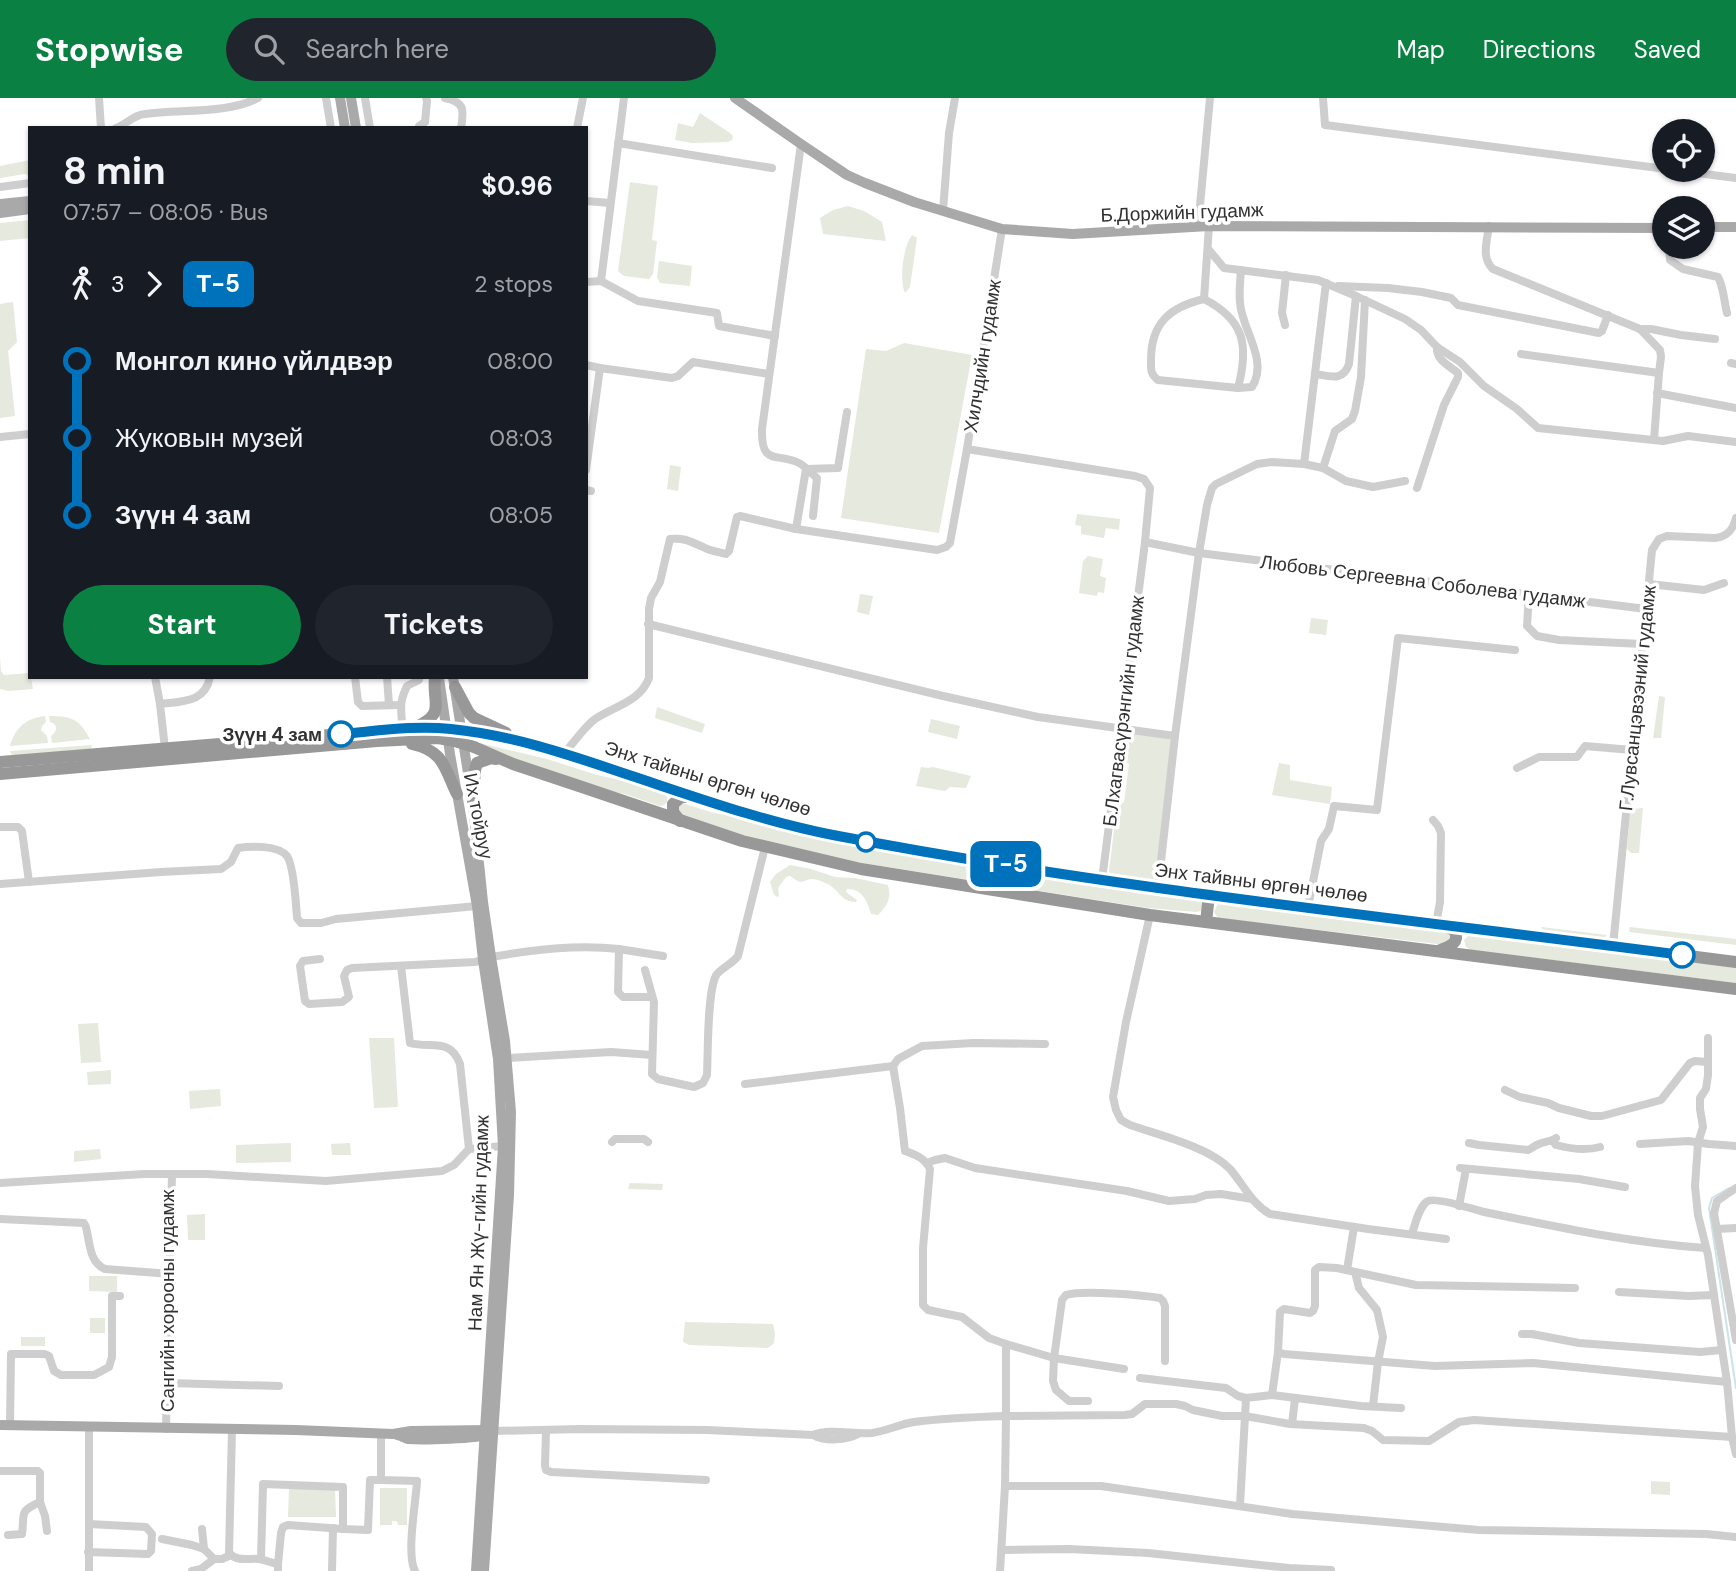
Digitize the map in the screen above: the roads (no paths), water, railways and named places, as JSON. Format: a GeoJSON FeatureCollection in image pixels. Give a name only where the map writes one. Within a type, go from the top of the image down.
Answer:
{"type":"FeatureCollection","features":[{"type":"Feature","properties":{"kind":"highway"},"geometry":{"type":"LineString","coordinates":[[407,729],[433,717],[436,711],[437,679]]}},
{"type":"Feature","properties":{"kind":"highway"},"geometry":{"type":"LineString","coordinates":[[454,682],[474,718],[522,740]]}},
{"type":"Feature","properties":{"kind":"highway","name":"Энх тайвны өргөн чөлөө"},"geometry":{"type":"LineString","coordinates":[[0,762],[407,729],[447,734],[513,764],[680,821],[765,847],[862,869],[1150,915],[1736,989]]}},
{"type":"Feature","properties":{"kind":"highway","name":"Энх тайвны өргөн чөлөө"},"geometry":{"type":"LineString","coordinates":[[0,774],[438,738],[461,730],[522,740],[767,820],[877,844],[1158,888],[1736,962]]}},
{"type":"Feature","properties":{"kind":"highway"},"geometry":{"type":"LineString","coordinates":[[377,741],[413,744],[433,751],[445,766],[457,793]]}},
{"type":"Feature","properties":{"kind":"highway"},"geometry":{"type":"LineString","coordinates":[[473,805],[474,770],[477,763],[491,758],[513,764]]}},
{"type":"Feature","properties":{"kind":"highway"},"geometry":{"type":"LineString","coordinates":[[650,811],[663,809],[669,803],[669,795],[662,786]]}},
{"type":"Feature","properties":{"kind":"highway"},"geometry":{"type":"LineString","coordinates":[[680,821],[673,812],[674,802],[684,797],[696,797]]}},
{"type":"Feature","properties":{"kind":"highway"},"geometry":{"type":"LineString","coordinates":[[1206,922],[1209,895]]}},
{"type":"Feature","properties":{"kind":"highway"},"geometry":{"type":"LineString","coordinates":[[1438,951],[1454,944],[1457,937],[1453,929],[1440,925]]}},
{"type":"Feature","properties":{"kind":"highway"},"geometry":{"type":"LineString","coordinates":[[1474,929],[1465,933],[1460,940],[1463,949],[1474,957]]}},
{"type":"Feature","properties":{"kind":"main road"},"geometry":{"type":"LineString","coordinates":[[340,98],[345,126]]}},
{"type":"Feature","properties":{"kind":"main road"},"geometry":{"type":"LineString","coordinates":[[351,98],[356,126]]}},
{"type":"Feature","properties":{"kind":"main road","name":"Б.Доржийн гудамж"},"geometry":{"type":"LineString","coordinates":[[735,98],[864,183],[1002,229],[1073,234],[1209,226],[1652,228]]}},
{"type":"Feature","properties":{"kind":"main road"},"geometry":{"type":"LineString","coordinates":[[0,204],[28,201]]}},
{"type":"Feature","properties":{"kind":"main road"},"geometry":{"type":"LineString","coordinates":[[0,213],[28,209]]}},
{"type":"Feature","properties":{"kind":"main road"},"geometry":{"type":"LineString","coordinates":[[1715,227],[1736,227]]}},
{"type":"Feature","properties":{"kind":"main road","name":"Их тойруу"},"geometry":{"type":"LineString","coordinates":[[437,679],[474,878]]}},
{"type":"Feature","properties":{"kind":"main road","name":"Их тойруу"},"geometry":{"type":"LineString","coordinates":[[454,682],[473,805],[480,901]]}},
{"type":"Feature","properties":{"kind":"main road","name":"Нам Ян Жү-гийн гудамж"},"geometry":{"type":"LineString","coordinates":[[474,878],[480,901],[498,1059],[503,1146],[488,1432],[484,1571]]}},
{"type":"Feature","properties":{"kind":"main road","name":"Нам Ян Жү-гийн гудамж"},"geometry":{"type":"LineString","coordinates":[[476,1571],[511,1160],[508,1059],[487,958]]}},
{"type":"Feature","properties":{"kind":"main road"},"geometry":{"type":"LineString","coordinates":[[5,1426],[393,1434],[409,1439],[488,1432]]}},
{"type":"Feature","properties":{"kind":"street"},"geometry":{"type":"LineString","coordinates":[[99,98],[101,126]]}},
{"type":"Feature","properties":{"kind":"street"},"geometry":{"type":"LineString","coordinates":[[121,126],[143,114],[232,106],[258,98]]}},
{"type":"Feature","properties":{"kind":"street"},"geometry":{"type":"LineString","coordinates":[[327,98],[331,126]]}},
{"type":"Feature","properties":{"kind":"street"},"geometry":{"type":"LineString","coordinates":[[365,98],[370,126]]}},
{"type":"Feature","properties":{"kind":"street"},"geometry":{"type":"LineString","coordinates":[[419,126],[425,122],[426,98]]}},
{"type":"Feature","properties":{"kind":"street"},"geometry":{"type":"LineString","coordinates":[[445,98],[460,105],[463,112],[461,126]]}},
{"type":"Feature","properties":{"kind":"street"},"geometry":{"type":"LineString","coordinates":[[577,126],[583,98]]}},
{"type":"Feature","properties":{"kind":"street"},"geometry":{"type":"LineString","coordinates":[[601,281],[624,98]]}},
{"type":"Feature","properties":{"kind":"street"},"geometry":{"type":"LineString","coordinates":[[943,211],[948,133],[955,98]]}},
{"type":"Feature","properties":{"kind":"street"},"geometry":{"type":"LineString","coordinates":[[1198,227],[1210,98]]}},
{"type":"Feature","properties":{"kind":"street"},"geometry":{"type":"LineString","coordinates":[[1323,98],[1325,125],[1736,178]]}},
{"type":"Feature","properties":{"kind":"street"},"geometry":{"type":"LineString","coordinates":[[618,143],[772,169]]}},
{"type":"Feature","properties":{"kind":"street"},"geometry":{"type":"LineString","coordinates":[[801,144],[762,444],[770,456],[798,463],[817,478],[813,516]]}},
{"type":"Feature","properties":{"kind":"street"},"geometry":{"type":"LineString","coordinates":[[0,187],[28,183]]}},
{"type":"Feature","properties":{"kind":"street"},"geometry":{"type":"LineString","coordinates":[[588,201],[610,203]]}},
{"type":"Feature","properties":{"kind":"street"},"geometry":{"type":"LineString","coordinates":[[1204,299],[1209,226]]}},
{"type":"Feature","properties":{"kind":"street"},"geometry":{"type":"LineString","coordinates":[[1489,226],[1486,257],[1493,270],[1640,329],[1660,350],[1654,440]]}},
{"type":"Feature","properties":{"kind":"street","name":"Хилчдийн гудамж"},"geometry":{"type":"LineString","coordinates":[[1002,229],[967,449],[1135,476],[1144,480],[1150,488],[1146,542]]}},
{"type":"Feature","properties":{"kind":"street"},"geometry":{"type":"LineString","coordinates":[[1209,250],[1222,267],[1308,278],[1356,296],[1405,319],[1536,427],[1654,440],[1688,436],[1736,442]]}},
{"type":"Feature","properties":{"kind":"street"},"geometry":{"type":"LineString","coordinates":[[1670,259],[1683,269],[1718,277],[1727,313]]}},
{"type":"Feature","properties":{"kind":"street"},"geometry":{"type":"LineString","coordinates":[[1238,388],[1244,348],[1238,327],[1217,306],[1204,299],[1186,303],[1168,314],[1155,331],[1151,350],[1151,371],[1153,377],[1158,380],[1238,388],[1252,387],[1256,380],[1257,358],[1240,305],[1241,270]]}},
{"type":"Feature","properties":{"kind":"street"},"geometry":{"type":"LineString","coordinates":[[1285,325],[1282,313],[1286,275]]}},
{"type":"Feature","properties":{"kind":"street"},"geometry":{"type":"LineString","coordinates":[[588,282],[601,281],[638,301],[717,313],[719,326],[775,336]]}},
{"type":"Feature","properties":{"kind":"street"},"geometry":{"type":"LineString","coordinates":[[1329,285],[1422,292],[1450,298],[1458,304],[1599,333],[1608,315]]}},
{"type":"Feature","properties":{"kind":"street"},"geometry":{"type":"LineString","coordinates":[[1304,464],[1329,285]]}},
{"type":"Feature","properties":{"kind":"street"},"geometry":{"type":"LineString","coordinates":[[1315,374],[1336,377],[1346,372],[1356,296]]}},
{"type":"Feature","properties":{"kind":"street"},"geometry":{"type":"LineString","coordinates":[[1322,468],[1335,431],[1352,419],[1355,411],[1361,377],[1365,300]]}},
{"type":"Feature","properties":{"kind":"street"},"geometry":{"type":"LineString","coordinates":[[1640,329],[1715,339]]}},
{"type":"Feature","properties":{"kind":"street"},"geometry":{"type":"LineString","coordinates":[[1417,488],[1444,405],[1458,377],[1458,373],[1440,359],[1437,347]]}},
{"type":"Feature","properties":{"kind":"street"},"geometry":{"type":"LineString","coordinates":[[1521,354],[1659,373]]}},
{"type":"Feature","properties":{"kind":"street"},"geometry":{"type":"LineString","coordinates":[[588,365],[672,378],[694,362],[769,374]]}},
{"type":"Feature","properties":{"kind":"street"},"geometry":{"type":"LineString","coordinates":[[588,455],[600,368]]}},
{"type":"Feature","properties":{"kind":"street"},"geometry":{"type":"LineString","coordinates":[[1657,394],[1736,408]]}},
{"type":"Feature","properties":{"kind":"street"},"geometry":{"type":"LineString","coordinates":[[806,468],[838,468],[847,412]]}},
{"type":"Feature","properties":{"kind":"street"},"geometry":{"type":"LineString","coordinates":[[0,437],[28,434]]}},
{"type":"Feature","properties":{"kind":"street"},"geometry":{"type":"LineString","coordinates":[[564,753],[594,720],[628,702],[646,687],[649,678],[648,624],[652,598],[660,582],[670,539],[682,538],[726,554],[737,517],[740,516],[796,529],[937,550],[950,543],[967,449]]}},
{"type":"Feature","properties":{"kind":"street"},"geometry":{"type":"LineString","coordinates":[[1158,888],[1199,553],[1212,488],[1257,464],[1264,463],[1304,464],[1322,468],[1346,481],[1373,487],[1405,481]]}},
{"type":"Feature","properties":{"kind":"street"},"geometry":{"type":"LineString","coordinates":[[796,529],[806,468]]}},
{"type":"Feature","properties":{"kind":"street","name":"Г.Лувсанцэвээний гудамж"},"geometry":{"type":"LineString","coordinates":[[1613,946],[1652,550],[1660,538],[1669,536],[1720,538],[1730,531],[1736,518]]}},
{"type":"Feature","properties":{"kind":"street","name":"Любовь Сергеевна Соболева гудамж"},"geometry":{"type":"LineString","coordinates":[[1146,542],[1199,553],[1646,609]]}},
{"type":"Feature","properties":{"kind":"street","name":"Б.Лхагвасүрэнгийн гудамж"},"geometry":{"type":"LineString","coordinates":[[1102,880],[1146,542]]}},
{"type":"Feature","properties":{"kind":"street"},"geometry":{"type":"LineString","coordinates":[[1649,584],[1704,590],[1724,583]]}},
{"type":"Feature","properties":{"kind":"street"},"geometry":{"type":"LineString","coordinates":[[1529,594],[1527,626],[1537,636],[1559,640],[1642,644]]}},
{"type":"Feature","properties":{"kind":"street"},"geometry":{"type":"LineString","coordinates":[[648,624],[1038,717],[1175,736]]}},
{"type":"Feature","properties":{"kind":"street"},"geometry":{"type":"LineString","coordinates":[[1308,907],[1321,841],[1329,830],[1334,806],[1377,810],[1398,638],[1515,650]]}},
{"type":"Feature","properties":{"kind":"street"},"geometry":{"type":"LineString","coordinates":[[155,679],[165,749]]}},
{"type":"Feature","properties":{"kind":"street"},"geometry":{"type":"LineString","coordinates":[[160,704],[202,695],[209,679]]}},
{"type":"Feature","properties":{"kind":"street"},"geometry":{"type":"LineString","coordinates":[[355,679],[358,702],[362,706],[400,705]]}},
{"type":"Feature","properties":{"kind":"street"},"geometry":{"type":"LineString","coordinates":[[387,679],[389,705]]}},
{"type":"Feature","properties":{"kind":"street"},"geometry":{"type":"LineString","coordinates":[[407,729],[400,705],[407,685],[419,679]]}},
{"type":"Feature","properties":{"kind":"street"},"geometry":{"type":"LineString","coordinates":[[580,737],[586,760]]}},
{"type":"Feature","properties":{"kind":"street"},"geometry":{"type":"LineString","coordinates":[[1517,768],[1539,757],[1577,757],[1585,746],[1633,750]]}},
{"type":"Feature","properties":{"kind":"street"},"geometry":{"type":"LineString","coordinates":[[1433,820],[1441,833],[1440,925]]}},
{"type":"Feature","properties":{"kind":"street"},"geometry":{"type":"LineString","coordinates":[[0,827],[18,827],[22,831],[29,882]]}},
{"type":"Feature","properties":{"kind":"street"},"geometry":{"type":"LineString","coordinates":[[0,884],[221,869],[231,862],[238,848],[254,847],[276,848],[288,857],[297,918],[301,923],[321,923],[480,901]]}},
{"type":"Feature","properties":{"kind":"street"},"geometry":{"type":"LineString","coordinates":[[645,970],[654,1016],[652,1074],[658,1079],[694,1087],[703,1083],[707,1075],[710,1005],[714,980],[717,974],[738,956],[765,847]]}},
{"type":"Feature","properties":{"kind":"street"},"geometry":{"type":"LineString","coordinates":[[1150,915],[1126,1022],[1113,1097],[1121,1120],[1201,1149],[1229,1168],[1252,1199],[1270,1214],[1446,1239]]}},
{"type":"Feature","properties":{"kind":"street"},"geometry":{"type":"LineString","coordinates":[[320,959],[303,961],[300,966],[304,1001],[309,1004],[342,1002],[349,997],[344,976],[347,970],[352,968],[475,962],[513,953],[598,946],[663,956]]}},
{"type":"Feature","properties":{"kind":"street"},"geometry":{"type":"LineString","coordinates":[[619,949],[620,995],[651,997]]}},
{"type":"Feature","properties":{"kind":"street"},"geometry":{"type":"LineString","coordinates":[[401,966],[410,1043],[444,1046],[457,1054],[469,1149]]}},
{"type":"Feature","properties":{"kind":"street"},"geometry":{"type":"LineString","coordinates":[[1708,1038],[1706,1089],[1700,1098],[1703,1127],[1698,1143],[1695,1186],[1708,1255],[1736,1453]]}},
{"type":"Feature","properties":{"kind":"street"},"geometry":{"type":"LineString","coordinates":[[1045,1044],[972,1043],[922,1046],[898,1059],[893,1066],[905,1151],[921,1157],[930,1172],[923,1248],[923,1307],[930,1311],[962,1317],[989,1338],[1006,1344],[1054,1358],[1124,1369]]}},
{"type":"Feature","properties":{"kind":"street"},"geometry":{"type":"LineString","coordinates":[[508,1059],[611,1052],[652,1055]]}},
{"type":"Feature","properties":{"kind":"street"},"geometry":{"type":"LineString","coordinates":[[1505,1090],[1559,1108],[1591,1116],[1602,1115],[1661,1100],[1689,1063],[1707,1062]]}},
{"type":"Feature","properties":{"kind":"street"},"geometry":{"type":"LineString","coordinates":[[745,1084],[893,1066]]}},
{"type":"Feature","properties":{"kind":"street"},"geometry":{"type":"LineString","coordinates":[[612,1142],[615,1139],[644,1139],[648,1142]]}},
{"type":"Feature","properties":{"kind":"street"},"geometry":{"type":"LineString","coordinates":[[1469,1143],[1528,1150],[1537,1144],[1555,1139],[1556,1145],[1575,1149],[1600,1147]]}},
{"type":"Feature","properties":{"kind":"street"},"geometry":{"type":"LineString","coordinates":[[1640,1144],[1675,1141],[1736,1146]]}},
{"type":"Feature","properties":{"kind":"street"},"geometry":{"type":"LineString","coordinates":[[172,1174],[326,1181],[442,1171],[454,1165],[469,1149],[503,1146]]}},
{"type":"Feature","properties":{"kind":"street"},"geometry":{"type":"LineString","coordinates":[[927,1163],[945,1158],[975,1168],[1114,1189],[1169,1201],[1221,1194],[1252,1199]]}},
{"type":"Feature","properties":{"kind":"street"},"geometry":{"type":"LineString","coordinates":[[1459,1206],[1463,1168],[1579,1179],[1625,1187]]}},
{"type":"Feature","properties":{"kind":"street","name":"Сангийн хорооны гудамж"},"geometry":{"type":"LineString","coordinates":[[0,1183],[172,1174],[166,1429]]}},
{"type":"Feature","properties":{"kind":"street"},"geometry":{"type":"LineString","coordinates":[[1736,1188],[1717,1201],[1714,1213],[1734,1308],[1736,1340]]}},
{"type":"Feature","properties":{"kind":"street"},"geometry":{"type":"LineString","coordinates":[[1412,1234],[1425,1203],[1437,1199],[1548,1225],[1664,1246],[1705,1248]]}},
{"type":"Feature","properties":{"kind":"street"},"geometry":{"type":"LineString","coordinates":[[0,1219],[83,1223],[94,1261],[99,1266],[106,1269],[171,1274]]}},
{"type":"Feature","properties":{"kind":"street"},"geometry":{"type":"LineString","coordinates":[[1354,1227],[1351,1271],[1359,1288],[1377,1310],[1383,1337],[1373,1406]]}},
{"type":"Feature","properties":{"kind":"street"},"geometry":{"type":"LineString","coordinates":[[1717,1229],[1736,1228]]}},
{"type":"Feature","properties":{"kind":"street"},"geometry":{"type":"LineString","coordinates":[[1272,1395],[1280,1312],[1313,1311],[1316,1268],[1336,1268],[1416,1285],[1575,1288]]}},
{"type":"Feature","properties":{"kind":"street"},"geometry":{"type":"LineString","coordinates":[[1619,1292],[1714,1296]]}},
{"type":"Feature","properties":{"kind":"street"},"geometry":{"type":"LineString","coordinates":[[1088,1401],[1069,1401],[1056,1390],[1053,1381],[1063,1297],[1071,1293],[1097,1294],[1156,1297],[1163,1301],[1165,1361]]}},
{"type":"Feature","properties":{"kind":"street"},"geometry":{"type":"LineString","coordinates":[[0,1353],[44,1354],[49,1356],[54,1371],[61,1375],[94,1376],[109,1367],[112,1357],[112,1296],[120,1296]]}},
{"type":"Feature","properties":{"kind":"street"},"geometry":{"type":"LineString","coordinates":[[1522,1334],[1580,1343],[1700,1352],[1722,1350]]}},
{"type":"Feature","properties":{"kind":"street"},"geometry":{"type":"LineString","coordinates":[[1000,1571],[1006,1486],[1006,1344]]}},
{"type":"Feature","properties":{"kind":"street"},"geometry":{"type":"LineString","coordinates":[[1278,1352],[1435,1366],[1533,1363],[1727,1382]]}},
{"type":"Feature","properties":{"kind":"street"},"geometry":{"type":"LineString","coordinates":[[5,1426],[11,1354]]}},
{"type":"Feature","properties":{"kind":"street"},"geometry":{"type":"LineString","coordinates":[[1140,1378],[1226,1388],[1246,1398],[1272,1395],[1401,1408]]}},
{"type":"Feature","properties":{"kind":"street"},"geometry":{"type":"LineString","coordinates":[[168,1383],[279,1386]]}},
{"type":"Feature","properties":{"kind":"street"},"geometry":{"type":"LineString","coordinates":[[1240,1505],[1246,1398]]}},
{"type":"Feature","properties":{"kind":"street"},"geometry":{"type":"LineString","coordinates":[[1292,1424],[1295,1398]]}},
{"type":"Feature","properties":{"kind":"street"},"geometry":{"type":"LineString","coordinates":[[488,1432],[707,1430],[851,1438],[858,1434],[882,1432],[901,1424],[935,1419],[1125,1416],[1132,1415],[1145,1404],[1176,1404],[1222,1416],[1364,1428],[1383,1440],[1429,1441],[1459,1422],[1474,1420],[1732,1437]]}},
{"type":"Feature","properties":{"kind":"street"},"geometry":{"type":"LineString","coordinates":[[89,1428],[89,1571]]}},
{"type":"Feature","properties":{"kind":"street"},"geometry":{"type":"LineString","coordinates":[[230,1555],[232,1429]]}},
{"type":"Feature","properties":{"kind":"street"},"geometry":{"type":"LineString","coordinates":[[546,1430],[545,1466],[546,1470],[551,1472],[706,1480]]}},
{"type":"Feature","properties":{"kind":"street"},"geometry":{"type":"LineString","coordinates":[[381,1434],[381,1480]]}},
{"type":"Feature","properties":{"kind":"street"},"geometry":{"type":"LineString","coordinates":[[0,1471],[38,1471],[40,1502],[47,1531]]}},
{"type":"Feature","properties":{"kind":"street"},"geometry":{"type":"LineString","coordinates":[[230,1555],[238,1559],[261,1559],[278,1568],[283,1527],[288,1525],[368,1530],[370,1480],[418,1481],[411,1555],[415,1571]]}},
{"type":"Feature","properties":{"kind":"street"},"geometry":{"type":"LineString","coordinates":[[261,1559],[263,1484],[343,1487],[332,1571]]}},
{"type":"Feature","properties":{"kind":"street"},"geometry":{"type":"LineString","coordinates":[[1006,1486],[1101,1486],[1292,1514],[1479,1530],[1706,1534],[1736,1537]]}},
{"type":"Feature","properties":{"kind":"street"},"geometry":{"type":"LineString","coordinates":[[8,1535],[22,1534],[25,1509],[40,1502]]}},
{"type":"Feature","properties":{"kind":"street"},"geometry":{"type":"LineString","coordinates":[[88,1552],[148,1554],[151,1550],[152,1534],[146,1527],[89,1524]]}},
{"type":"Feature","properties":{"kind":"street"},"geometry":{"type":"LineString","coordinates":[[202,1529],[204,1549]]}},
{"type":"Feature","properties":{"kind":"street"},"geometry":{"type":"LineString","coordinates":[[162,1539],[204,1549],[214,1559]]}},
{"type":"Feature","properties":{"kind":"street"},"geometry":{"type":"LineString","coordinates":[[1003,1550],[1069,1549],[1148,1553],[1331,1570]]}},
{"type":"Feature","properties":{"kind":"street"},"geometry":{"type":"LineString","coordinates":[[192,1571],[201,1569],[214,1559],[230,1555]]}},
{"type":"Feature","properties":{"kind":"waterway"},"geometry":{"type":"LineString","coordinates":[[1729,1188],[1712,1198],[1709,1208],[1736,1388]]}},
{"type":"Feature","properties":{"kind":"place","name":"Зүүн 4 зам"},"geometry":{"type":"Point","coordinates":[341,734]}}]}
